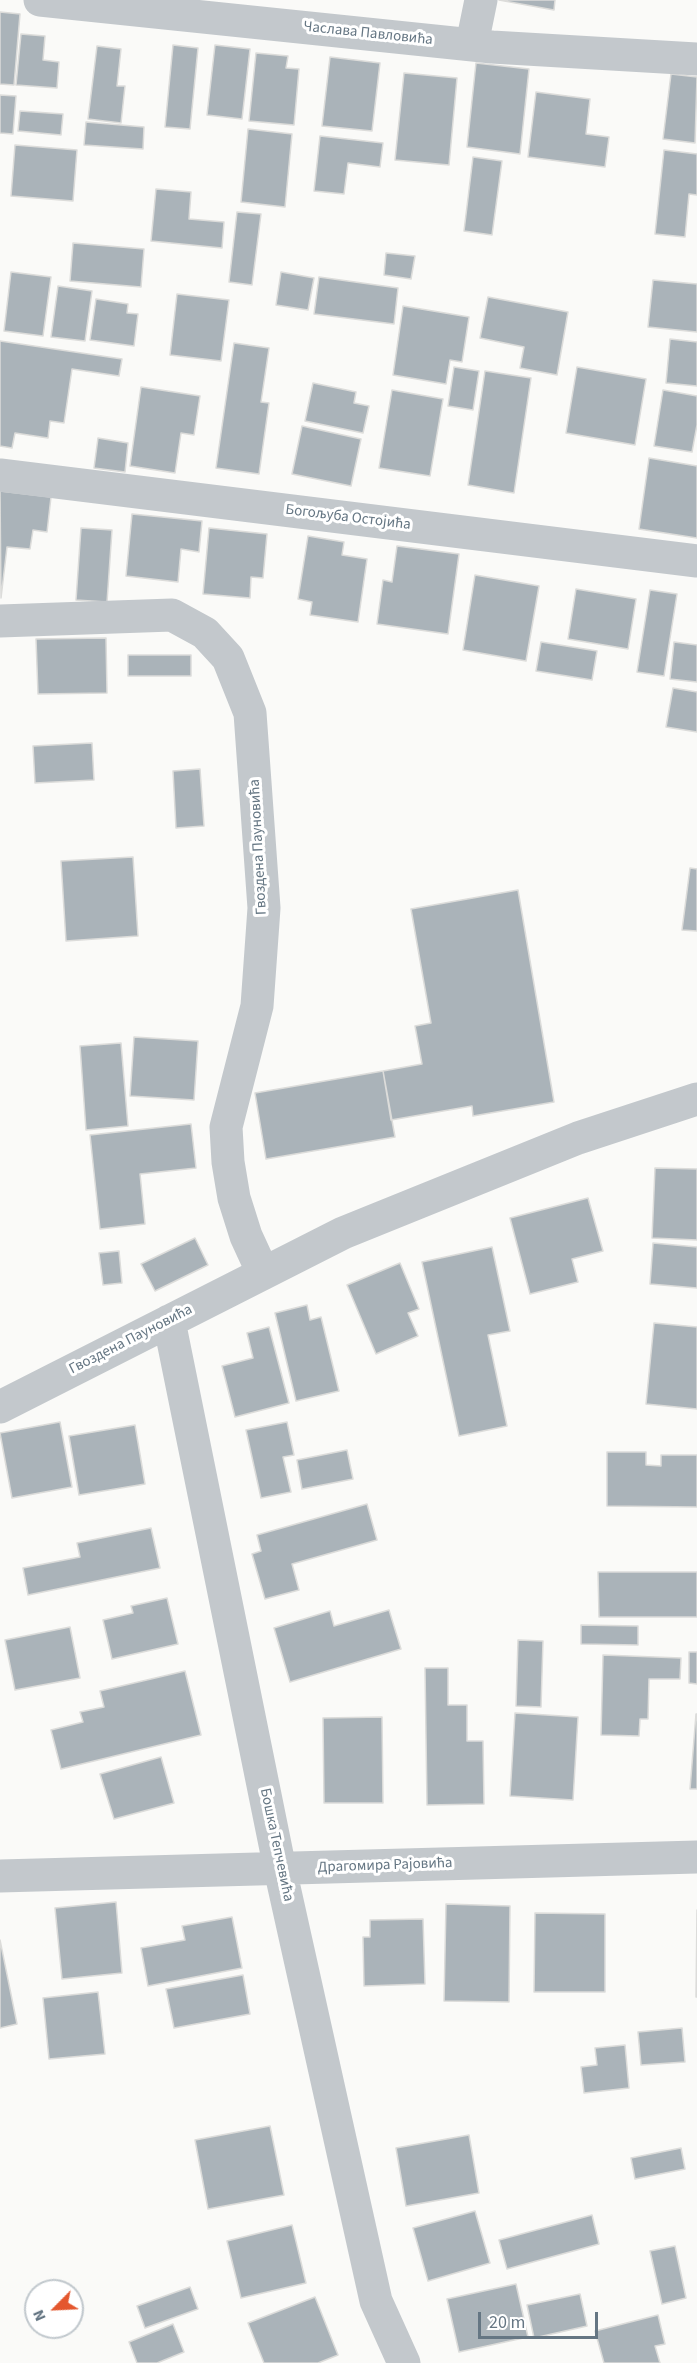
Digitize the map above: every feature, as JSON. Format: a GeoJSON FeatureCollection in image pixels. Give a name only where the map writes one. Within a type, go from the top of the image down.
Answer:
{"type":"FeatureCollection","features":[{"type":"Feature","properties":{"kind":"street","name":"Часлава Павловића"},"geometry":{"type":"LineString","coordinates":[[40,0],[472,44],[697,59]]}},
{"type":"Feature","properties":{"kind":"street"},"geometry":{"type":"LineString","coordinates":[[472,44],[481,0]]}},
{"type":"Feature","properties":{"kind":"street","name":"Богољуба Остојића"},"geometry":{"type":"LineString","coordinates":[[0,476],[697,561]]}},
{"type":"Feature","properties":{"kind":"street","name":"Гвоздена Пауновића"},"geometry":{"type":"LineString","coordinates":[[0,621],[172,615],[205,633],[228,658],[250,713],[264,908],[257,1006],[226,1127],[228,1162],[234,1198],[246,1236],[263,1273]]}},
{"type":"Feature","properties":{"kind":"street","name":"Гвоздена Пауновића"},"geometry":{"type":"LineString","coordinates":[[0,1407],[343,1233],[546,1151],[686,1100],[697,1099]]}},
{"type":"Feature","properties":{"kind":"street","name":"Бошка Тепчевића"},"geometry":{"type":"LineString","coordinates":[[169,1321],[280,1869],[376,2301],[402,2362]]}},
{"type":"Feature","properties":{"kind":"street","name":"Драгомира Рајовића"},"geometry":{"type":"LineString","coordinates":[[0,1876],[697,1857]]}},
{"type":"Feature","properties":{"kind":"building"},"geometry":{"type":"Polygon","coordinates":[[[499,0],[555,0],[554,10],[499,0]]]}},
{"type":"Feature","properties":{"kind":"building"},"geometry":{"type":"Polygon","coordinates":[[[0,12],[20,14],[14,85],[0,84],[0,12]]]}},
{"type":"Feature","properties":{"kind":"building"},"geometry":{"type":"Polygon","coordinates":[[[21,34],[45,36],[43,60],[59,62],[57,88],[16,85],[21,34]]]}},
{"type":"Feature","properties":{"kind":"building"},"geometry":{"type":"Polygon","coordinates":[[[173,45],[198,48],[190,129],[165,127],[173,45]]]}},
{"type":"Feature","properties":{"kind":"building"},"geometry":{"type":"Polygon","coordinates":[[[215,45],[250,49],[242,119],[207,115],[215,45]]]}},
{"type":"Feature","properties":{"kind":"building"},"geometry":{"type":"Polygon","coordinates":[[[97,46],[121,49],[117,86],[125,86],[121,123],[88,119],[97,46]]]}},
{"type":"Feature","properties":{"kind":"building"},"geometry":{"type":"Polygon","coordinates":[[[256,53],[288,56],[286,68],[299,69],[294,125],[249,121],[256,53]]]}},
{"type":"Feature","properties":{"kind":"building"},"geometry":{"type":"Polygon","coordinates":[[[330,57],[380,63],[372,131],[322,126],[330,57]]]}},
{"type":"Feature","properties":{"kind":"building"},"geometry":{"type":"Polygon","coordinates":[[[476,63],[529,69],[520,154],[467,147],[476,63]]]}},
{"type":"Feature","properties":{"kind":"building"},"geometry":{"type":"Polygon","coordinates":[[[404,73],[457,78],[449,165],[395,160],[404,73]]]}},
{"type":"Feature","properties":{"kind":"building"},"geometry":{"type":"Polygon","coordinates":[[[671,74],[697,77],[695,143],[663,139],[671,74]]]}},
{"type":"Feature","properties":{"kind":"building"},"geometry":{"type":"Polygon","coordinates":[[[536,92],[590,99],[586,134],[609,137],[605,167],[528,157],[536,92]]]}},
{"type":"Feature","properties":{"kind":"building"},"geometry":{"type":"Polygon","coordinates":[[[0,95],[16,96],[13,134],[0,133],[0,95]]]}},
{"type":"Feature","properties":{"kind":"building"},"geometry":{"type":"Polygon","coordinates":[[[20,111],[63,114],[61,135],[18,131],[20,111]]]}},
{"type":"Feature","properties":{"kind":"building"},"geometry":{"type":"Polygon","coordinates":[[[86,122],[144,127],[143,149],[84,145],[86,122]]]}},
{"type":"Feature","properties":{"kind":"building"},"geometry":{"type":"Polygon","coordinates":[[[248,129],[292,134],[285,207],[241,202],[248,129]]]}},
{"type":"Feature","properties":{"kind":"building"},"geometry":{"type":"Polygon","coordinates":[[[320,136],[383,143],[380,167],[348,163],[344,194],[314,191],[320,136]]]}},
{"type":"Feature","properties":{"kind":"building"},"geometry":{"type":"Polygon","coordinates":[[[15,145],[77,150],[73,201],[11,196],[15,145]]]}},
{"type":"Feature","properties":{"kind":"building"},"geometry":{"type":"Polygon","coordinates":[[[664,150],[697,154],[697,195],[689,194],[685,237],[655,234],[664,150]]]}},
{"type":"Feature","properties":{"kind":"building"},"geometry":{"type":"Polygon","coordinates":[[[473,157],[502,161],[492,235],[464,231],[473,157]]]}},
{"type":"Feature","properties":{"kind":"building"},"geometry":{"type":"Polygon","coordinates":[[[156,189],[191,192],[189,219],[224,222],[222,248],[151,241],[156,189]]]}},
{"type":"Feature","properties":{"kind":"building"},"geometry":{"type":"Polygon","coordinates":[[[237,212],[261,214],[252,285],[229,282],[237,212]]]}},
{"type":"Feature","properties":{"kind":"building"},"geometry":{"type":"Polygon","coordinates":[[[73,243],[144,249],[141,287],[70,281],[73,243]]]}},
{"type":"Feature","properties":{"kind":"building"},"geometry":{"type":"Polygon","coordinates":[[[386,253],[415,256],[411,279],[384,275],[386,253]]]}},
{"type":"Feature","properties":{"kind":"building"},"geometry":{"type":"Polygon","coordinates":[[[11,272],[51,277],[43,336],[4,331],[11,272]]]}},
{"type":"Feature","properties":{"kind":"building"},"geometry":{"type":"Polygon","coordinates":[[[281,272],[314,278],[308,310],[276,305],[281,272]]]}},
{"type":"Feature","properties":{"kind":"building"},"geometry":{"type":"Polygon","coordinates":[[[319,277],[398,288],[394,324],[314,314],[319,277]]]}},
{"type":"Feature","properties":{"kind":"building"},"geometry":{"type":"Polygon","coordinates":[[[653,280],[697,284],[697,332],[648,327],[653,280]]]}},
{"type":"Feature","properties":{"kind":"building"},"geometry":{"type":"Polygon","coordinates":[[[58,286],[92,291],[85,341],[51,337],[58,286]]]}},
{"type":"Feature","properties":{"kind":"building"},"geometry":{"type":"Polygon","coordinates":[[[177,294],[229,300],[221,361],[170,355],[177,294]]]}},
{"type":"Feature","properties":{"kind":"building"},"geometry":{"type":"Polygon","coordinates":[[[488,297],[568,312],[557,375],[520,368],[524,347],[480,338],[488,297]]]}},
{"type":"Feature","properties":{"kind":"building"},"geometry":{"type":"Polygon","coordinates":[[[96,299],[128,304],[127,313],[138,314],[134,346],[90,340],[96,299]]]}},
{"type":"Feature","properties":{"kind":"building"},"geometry":{"type":"Polygon","coordinates":[[[403,306],[469,317],[462,362],[450,360],[446,384],[393,375],[403,306]]]}},
{"type":"Feature","properties":{"kind":"building"},"geometry":{"type":"Polygon","coordinates":[[[670,339],[697,342],[697,386],[666,383],[670,339]]]}},
{"type":"Feature","properties":{"kind":"building"},"geometry":{"type":"Polygon","coordinates":[[[0,341],[122,359],[119,376],[72,369],[64,423],[50,421],[48,438],[15,433],[12,448],[0,446],[0,341]]]}},
{"type":"Feature","properties":{"kind":"building"},"geometry":{"type":"Polygon","coordinates":[[[234,343],[269,348],[261,402],[269,403],[259,474],[216,468],[234,343]]]}},
{"type":"Feature","properties":{"kind":"building"},"geometry":{"type":"Polygon","coordinates":[[[454,367],[479,371],[473,410],[448,406],[454,367]]]}},
{"type":"Feature","properties":{"kind":"building"},"geometry":{"type":"Polygon","coordinates":[[[577,367],[646,379],[635,445],[566,433],[577,367]]]}},
{"type":"Feature","properties":{"kind":"building"},"geometry":{"type":"Polygon","coordinates":[[[485,371],[531,378],[514,493],[468,485],[485,371]]]}},
{"type":"Feature","properties":{"kind":"building"},"geometry":{"type":"Polygon","coordinates":[[[313,383],[356,392],[354,403],[369,406],[363,433],[305,421],[313,383]]]}},
{"type":"Feature","properties":{"kind":"building"},"geometry":{"type":"Polygon","coordinates":[[[141,387],[200,396],[194,435],[181,433],[175,473],[130,466],[141,387]]]}},
{"type":"Feature","properties":{"kind":"building"},"geometry":{"type":"Polygon","coordinates":[[[392,390],[443,399],[430,476],[379,468],[392,390]]]}},
{"type":"Feature","properties":{"kind":"building"},"geometry":{"type":"Polygon","coordinates":[[[663,390],[697,396],[697,425],[692,452],[654,446],[663,390]]]}},
{"type":"Feature","properties":{"kind":"building"},"geometry":{"type":"Polygon","coordinates":[[[302,426],[361,439],[351,486],[292,474],[302,426]]]}},
{"type":"Feature","properties":{"kind":"building"},"geometry":{"type":"Polygon","coordinates":[[[98,438],[128,443],[125,472],[94,468],[98,438]]]}},
{"type":"Feature","properties":{"kind":"building"},"geometry":{"type":"Polygon","coordinates":[[[649,458],[697,466],[697,538],[639,529],[649,458]]]}},
{"type":"Feature","properties":{"kind":"building"},"geometry":{"type":"Polygon","coordinates":[[[0,491],[51,497],[47,532],[33,530],[30,549],[7,547],[1,598],[0,491]]]}},
{"type":"Feature","properties":{"kind":"building"},"geometry":{"type":"Polygon","coordinates":[[[132,514],[202,521],[199,552],[181,549],[178,582],[126,576],[132,514]]]}},
{"type":"Feature","properties":{"kind":"building"},"geometry":{"type":"Polygon","coordinates":[[[81,528],[112,530],[107,602],[76,600],[81,528]]]}},
{"type":"Feature","properties":{"kind":"building"},"geometry":{"type":"Polygon","coordinates":[[[209,528],[267,534],[263,578],[251,577],[250,598],[203,594],[209,528]]]}},
{"type":"Feature","properties":{"kind":"building"},"geometry":{"type":"Polygon","coordinates":[[[308,536],[344,542],[342,555],[367,559],[358,622],[310,615],[312,602],[298,599],[308,536]]]}},
{"type":"Feature","properties":{"kind":"building"},"geometry":{"type":"Polygon","coordinates":[[[397,546],[459,554],[448,634],[377,624],[383,580],[392,582],[397,546]]]}},
{"type":"Feature","properties":{"kind":"building"},"geometry":{"type":"Polygon","coordinates":[[[475,575],[539,586],[526,661],[463,650],[475,575]]]}},
{"type":"Feature","properties":{"kind":"building"},"geometry":{"type":"Polygon","coordinates":[[[576,589],[636,599],[628,649],[568,639],[576,589]]]}},
{"type":"Feature","properties":{"kind":"building"},"geometry":{"type":"Polygon","coordinates":[[[650,590],[677,594],[664,676],[637,672],[650,590]]]}},
{"type":"Feature","properties":{"kind":"building"},"geometry":{"type":"Polygon","coordinates":[[[106,638],[107,693],[38,694],[36,639],[106,638]]]}},
{"type":"Feature","properties":{"kind":"building"},"geometry":{"type":"Polygon","coordinates":[[[541,642],[597,651],[592,680],[536,671],[541,642]]]}},
{"type":"Feature","properties":{"kind":"building"},"geometry":{"type":"Polygon","coordinates":[[[674,642],[697,645],[697,682],[670,679],[674,642]]]}},
{"type":"Feature","properties":{"kind":"building"},"geometry":{"type":"Polygon","coordinates":[[[128,655],[191,655],[191,676],[128,676],[128,655]]]}},
{"type":"Feature","properties":{"kind":"building"},"geometry":{"type":"Polygon","coordinates":[[[673,688],[697,692],[697,732],[666,727],[673,688]]]}},
{"type":"Feature","properties":{"kind":"building"},"geometry":{"type":"Polygon","coordinates":[[[92,743],[94,780],[35,783],[33,746],[92,743]]]}},
{"type":"Feature","properties":{"kind":"building"},"geometry":{"type":"Polygon","coordinates":[[[200,769],[204,826],[176,828],[173,771],[200,769]]]}},
{"type":"Feature","properties":{"kind":"building"},"geometry":{"type":"Polygon","coordinates":[[[133,857],[138,936],[66,941],[61,861],[133,857]]]}},
{"type":"Feature","properties":{"kind":"building"},"geometry":{"type":"Polygon","coordinates":[[[690,868],[697,869],[697,931],[682,930],[690,868]]]}},
{"type":"Feature","properties":{"kind":"building"},"geometry":{"type":"Polygon","coordinates":[[[518,890],[554,1102],[473,1116],[472,1106],[391,1120],[383,1071],[422,1064],[415,1026],[431,1023],[411,909],[518,890]]]}},
{"type":"Feature","properties":{"kind":"building"},"geometry":{"type":"Polygon","coordinates":[[[134,1037],[198,1041],[194,1100],[130,1096],[134,1037]]]}},
{"type":"Feature","properties":{"kind":"building"},"geometry":{"type":"Polygon","coordinates":[[[121,1043],[128,1126],[86,1130],[80,1046],[121,1043]]]}},
{"type":"Feature","properties":{"kind":"building"},"geometry":{"type":"Polygon","coordinates":[[[383,1071],[395,1137],[266,1159],[255,1093],[383,1071]]]}},
{"type":"Feature","properties":{"kind":"building"},"geometry":{"type":"Polygon","coordinates":[[[191,1124],[196,1168],[140,1174],[145,1224],[100,1229],[90,1135],[191,1124]]]}},
{"type":"Feature","properties":{"kind":"building"},"geometry":{"type":"Polygon","coordinates":[[[655,1168],[697,1169],[697,1240],[652,1238],[655,1168]]]}},
{"type":"Feature","properties":{"kind":"building"},"geometry":{"type":"Polygon","coordinates":[[[588,1198],[603,1251],[572,1259],[578,1282],[530,1294],[510,1218],[588,1198]]]}},
{"type":"Feature","properties":{"kind":"building"},"geometry":{"type":"Polygon","coordinates":[[[195,1238],[208,1265],[155,1291],[141,1264],[195,1238]]]}},
{"type":"Feature","properties":{"kind":"building"},"geometry":{"type":"Polygon","coordinates":[[[653,1243],[697,1247],[697,1288],[650,1284],[653,1243]]]}},
{"type":"Feature","properties":{"kind":"building"},"geometry":{"type":"Polygon","coordinates":[[[492,1247],[510,1331],[488,1335],[507,1426],[459,1436],[422,1262],[492,1247]]]}},
{"type":"Feature","properties":{"kind":"building"},"geometry":{"type":"Polygon","coordinates":[[[119,1251],[122,1283],[103,1285],[99,1253],[119,1251]]]}},
{"type":"Feature","properties":{"kind":"building"},"geometry":{"type":"Polygon","coordinates":[[[400,1263],[419,1309],[408,1313],[418,1336],[376,1354],[347,1285],[400,1263]]]}},
{"type":"Feature","properties":{"kind":"building"},"geometry":{"type":"Polygon","coordinates":[[[307,1305],[310,1320],[321,1317],[339,1391],[296,1401],[275,1313],[307,1305]]]}},
{"type":"Feature","properties":{"kind":"building"},"geometry":{"type":"Polygon","coordinates":[[[654,1323],[697,1327],[697,1409],[646,1404],[654,1323]]]}},
{"type":"Feature","properties":{"kind":"building"},"geometry":{"type":"Polygon","coordinates":[[[269,1327],[289,1403],[235,1417],[222,1366],[253,1358],[247,1333],[269,1327]]]}},
{"type":"Feature","properties":{"kind":"building"},"geometry":{"type":"Polygon","coordinates":[[[60,1422],[72,1487],[12,1498],[0,1433],[60,1422]]]}},
{"type":"Feature","properties":{"kind":"building"},"geometry":{"type":"Polygon","coordinates":[[[287,1422],[294,1455],[283,1457],[291,1492],[261,1498],[246,1430],[287,1422]]]}},
{"type":"Feature","properties":{"kind":"building"},"geometry":{"type":"Polygon","coordinates":[[[135,1425],[145,1484],[79,1495],[69,1436],[135,1425]]]}},
{"type":"Feature","properties":{"kind":"building"},"geometry":{"type":"Polygon","coordinates":[[[347,1450],[353,1479],[302,1489],[297,1460],[347,1450]]]}},
{"type":"Feature","properties":{"kind":"building"},"geometry":{"type":"Polygon","coordinates":[[[607,1452],[646,1452],[646,1465],[661,1466],[661,1455],[697,1455],[697,1507],[607,1506],[607,1452]]]}},
{"type":"Feature","properties":{"kind":"building"},"geometry":{"type":"Polygon","coordinates":[[[367,1504],[377,1540],[292,1564],[299,1590],[265,1599],[252,1554],[261,1551],[257,1535],[367,1504]]]}},
{"type":"Feature","properties":{"kind":"building"},"geometry":{"type":"Polygon","coordinates":[[[151,1528],[160,1568],[28,1595],[23,1568],[80,1557],[77,1543],[151,1528]]]}},
{"type":"Feature","properties":{"kind":"building"},"geometry":{"type":"Polygon","coordinates":[[[598,1572],[697,1572],[697,1617],[599,1617],[598,1572]]]}},
{"type":"Feature","properties":{"kind":"building"},"geometry":{"type":"Polygon","coordinates":[[[167,1598],[178,1644],[112,1659],[103,1620],[133,1613],[131,1606],[167,1598]]]}},
{"type":"Feature","properties":{"kind":"building"},"geometry":{"type":"Polygon","coordinates":[[[389,1610],[401,1649],[290,1682],[274,1628],[330,1611],[334,1626],[389,1610]]]}},
{"type":"Feature","properties":{"kind":"building"},"geometry":{"type":"Polygon","coordinates":[[[581,1625],[638,1626],[638,1645],[581,1644],[581,1625]]]}},
{"type":"Feature","properties":{"kind":"building"},"geometry":{"type":"Polygon","coordinates":[[[70,1627],[80,1678],[15,1690],[5,1640],[70,1627]]]}},
{"type":"Feature","properties":{"kind":"building"},"geometry":{"type":"Polygon","coordinates":[[[518,1640],[543,1641],[541,1707],[516,1706],[518,1640]]]}},
{"type":"Feature","properties":{"kind":"building"},"geometry":{"type":"Polygon","coordinates":[[[689,1652],[697,1652],[697,1684],[689,1683],[689,1652]]]}},
{"type":"Feature","properties":{"kind":"building"},"geometry":{"type":"Polygon","coordinates":[[[603,1655],[681,1658],[680,1679],[649,1679],[648,1719],[640,1719],[639,1736],[601,1735],[603,1655]]]}},
{"type":"Feature","properties":{"kind":"building"},"geometry":{"type":"Polygon","coordinates":[[[425,1668],[448,1668],[448,1705],[467,1705],[467,1741],[483,1741],[484,1804],[427,1805],[425,1668]]]}},
{"type":"Feature","properties":{"kind":"building"},"geometry":{"type":"Polygon","coordinates":[[[185,1671],[201,1735],[61,1769],[51,1730],[83,1722],[80,1712],[104,1707],[100,1691],[185,1671]]]}},
{"type":"Feature","properties":{"kind":"building"},"geometry":{"type":"Polygon","coordinates":[[[515,1713],[578,1717],[573,1800],[510,1796],[515,1713]]]}},
{"type":"Feature","properties":{"kind":"building"},"geometry":{"type":"Polygon","coordinates":[[[696,1714],[697,1789],[690,1789],[696,1714]]]}},
{"type":"Feature","properties":{"kind":"building"},"geometry":{"type":"Polygon","coordinates":[[[382,1717],[383,1803],[324,1803],[323,1718],[382,1717]]]}},
{"type":"Feature","properties":{"kind":"building"},"geometry":{"type":"Polygon","coordinates":[[[161,1757],[174,1803],[114,1819],[100,1774],[161,1757]]]}},
{"type":"Feature","properties":{"kind":"building"},"geometry":{"type":"Polygon","coordinates":[[[116,1902],[122,1973],[62,1979],[55,1908],[116,1902]]]}},
{"type":"Feature","properties":{"kind":"building"},"geometry":{"type":"Polygon","coordinates":[[[446,1904],[510,1906],[509,2002],[444,2001],[446,1904]]]}},
{"type":"Feature","properties":{"kind":"building"},"geometry":{"type":"Polygon","coordinates":[[[697,1910],[697,1997],[696,1997],[697,1910]]]}},
{"type":"Feature","properties":{"kind":"building"},"geometry":{"type":"Polygon","coordinates":[[[535,1913],[605,1914],[605,1992],[534,1992],[535,1913]]]}},
{"type":"Feature","properties":{"kind":"building"},"geometry":{"type":"Polygon","coordinates":[[[232,1917],[242,1968],[148,1986],[141,1948],[185,1940],[182,1926],[232,1917]]]}},
{"type":"Feature","properties":{"kind":"building"},"geometry":{"type":"Polygon","coordinates":[[[423,1919],[425,1984],[364,1986],[363,1937],[370,1937],[370,1920],[423,1919]]]}},
{"type":"Feature","properties":{"kind":"building"},"geometry":{"type":"Polygon","coordinates":[[[0,1940],[17,2024],[0,2028],[0,1940]]]}},
{"type":"Feature","properties":{"kind":"building"},"geometry":{"type":"Polygon","coordinates":[[[243,1975],[250,2014],[174,2028],[166,1989],[243,1975]]]}},
{"type":"Feature","properties":{"kind":"building"},"geometry":{"type":"Polygon","coordinates":[[[98,1992],[105,2054],[49,2059],[43,1998],[98,1992]]]}},
{"type":"Feature","properties":{"kind":"building"},"geometry":{"type":"Polygon","coordinates":[[[682,2028],[685,2062],[641,2065],[638,2032],[682,2028]]]}},
{"type":"Feature","properties":{"kind":"building"},"geometry":{"type":"Polygon","coordinates":[[[625,2045],[629,2088],[584,2093],[581,2067],[597,2065],[595,2048],[625,2045]]]}},
{"type":"Feature","properties":{"kind":"building"},"geometry":{"type":"Polygon","coordinates":[[[270,2126],[284,2195],[208,2209],[195,2140],[270,2126]]]}},
{"type":"Feature","properties":{"kind":"building"},"geometry":{"type":"Polygon","coordinates":[[[469,2135],[479,2193],[406,2206],[396,2148],[469,2135]]]}},
{"type":"Feature","properties":{"kind":"building"},"geometry":{"type":"Polygon","coordinates":[[[681,2148],[685,2169],[635,2179],[631,2158],[681,2148]]]}},
{"type":"Feature","properties":{"kind":"building"},"geometry":{"type":"Polygon","coordinates":[[[475,2211],[490,2263],[428,2281],[413,2228],[475,2211]]]}},
{"type":"Feature","properties":{"kind":"building"},"geometry":{"type":"Polygon","coordinates":[[[592,2215],[599,2244],[507,2269],[499,2240],[592,2215]]]}},
{"type":"Feature","properties":{"kind":"building"},"geometry":{"type":"Polygon","coordinates":[[[292,2225],[306,2283],[241,2298],[227,2241],[292,2225]]]}},
{"type":"Feature","properties":{"kind":"building"},"geometry":{"type":"Polygon","coordinates":[[[675,2246],[686,2298],[662,2304],[650,2251],[675,2246]]]}},
{"type":"Feature","properties":{"kind":"building"},"geometry":{"type":"Polygon","coordinates":[[[516,2284],[528,2337],[459,2352],[447,2299],[516,2284]]]}},
{"type":"Feature","properties":{"kind":"building"},"geometry":{"type":"Polygon","coordinates":[[[190,2287],[198,2309],[145,2328],[137,2306],[190,2287]]]}},
{"type":"Feature","properties":{"kind":"building"},"geometry":{"type":"Polygon","coordinates":[[[580,2294],[587,2326],[534,2338],[527,2305],[580,2294]]]}},
{"type":"Feature","properties":{"kind":"building"},"geometry":{"type":"Polygon","coordinates":[[[315,2297],[338,2355],[318,2363],[264,2363],[248,2323],[315,2297]]]}},
{"type":"Feature","properties":{"kind":"building"},"geometry":{"type":"Polygon","coordinates":[[[658,2315],[665,2344],[655,2346],[660,2363],[604,2363],[595,2331],[658,2315]]]}},
{"type":"Feature","properties":{"kind":"building"},"geometry":{"type":"Polygon","coordinates":[[[173,2324],[184,2352],[157,2363],[137,2363],[129,2342],[173,2324]]]}}]}
